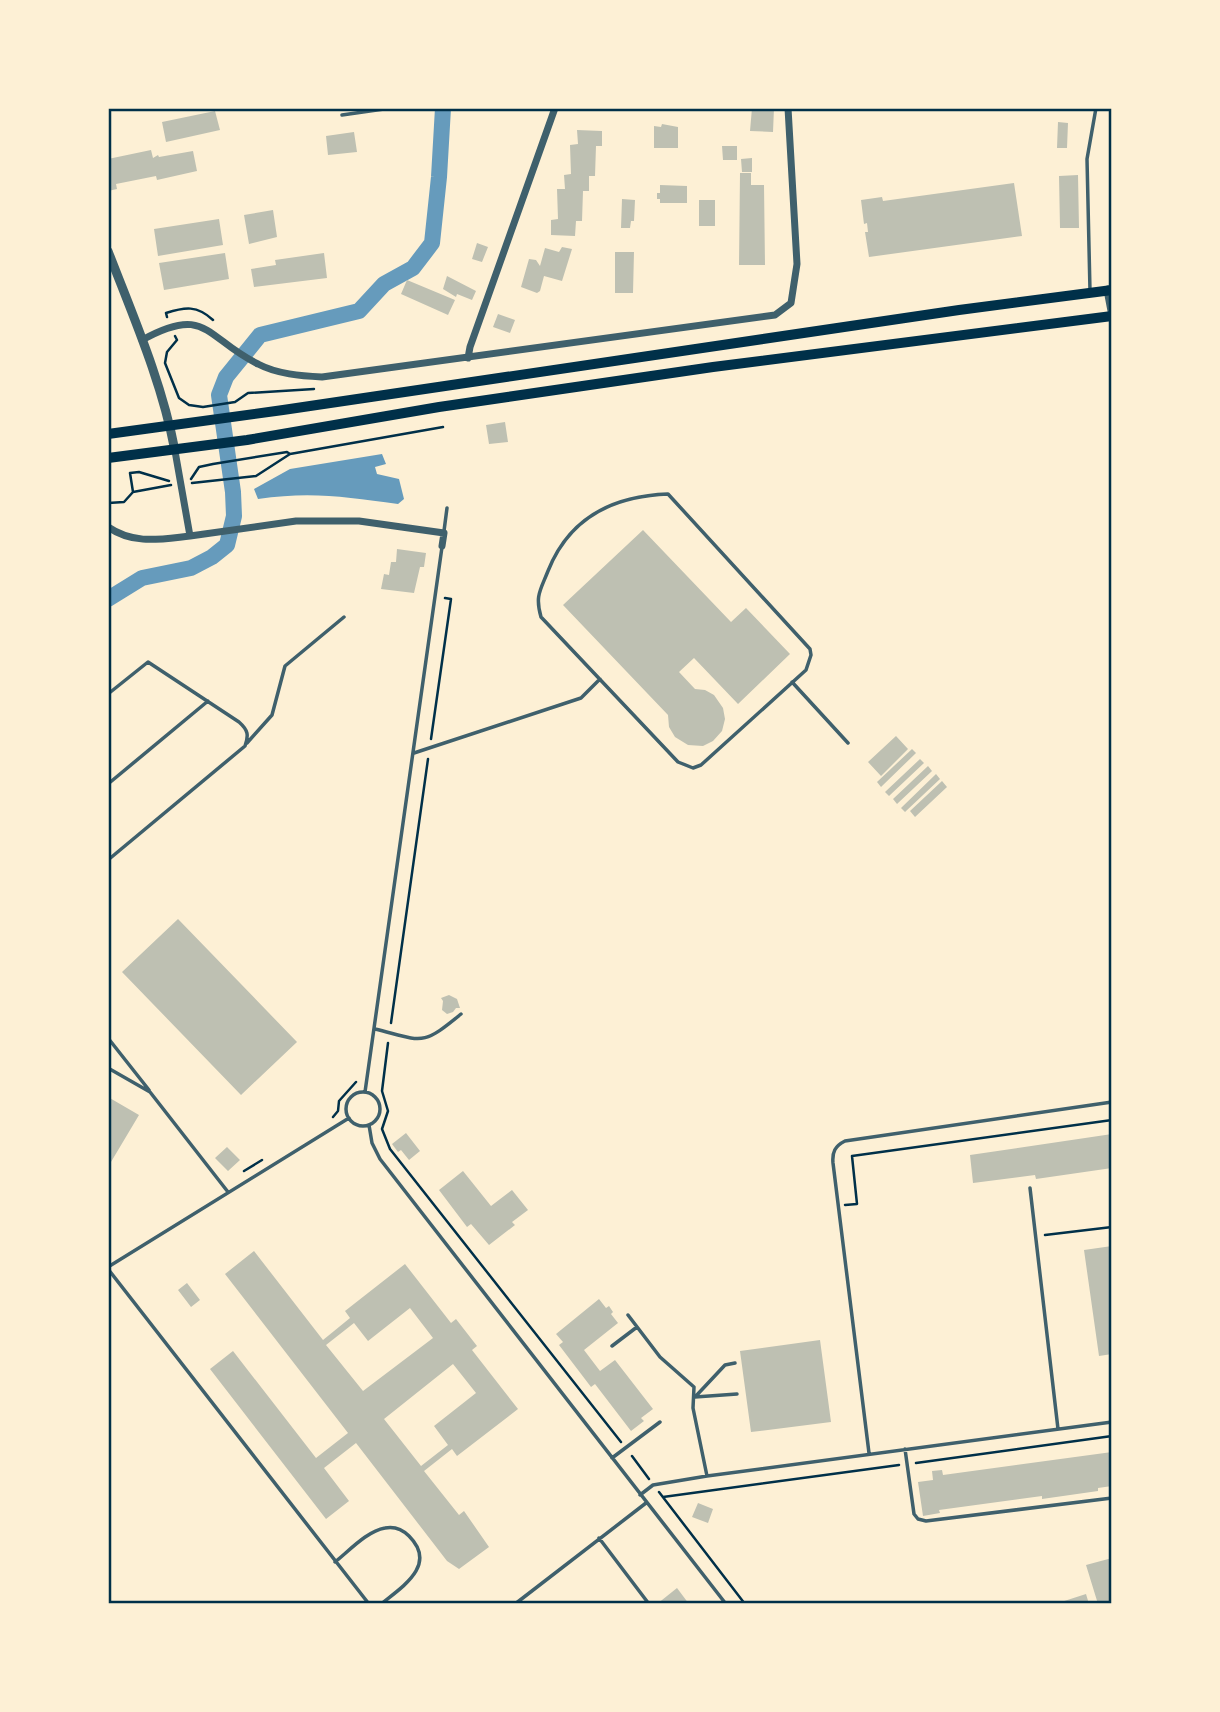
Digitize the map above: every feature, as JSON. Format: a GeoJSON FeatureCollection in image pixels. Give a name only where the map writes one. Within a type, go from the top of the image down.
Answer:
{"type":"FeatureCollection","features":[{"type":"Feature","properties":{"kind":"main road"},"geometry":{"type":"LineString","coordinates":[[108,434],[1110,290]]}},
{"type":"Feature","properties":{"kind":"main road"},"geometry":{"type":"LineString","coordinates":[[108,458],[175,451],[439,407],[713,367],[1111,313]]}},
{"type":"Feature","properties":{"kind":"street"},"geometry":{"type":"LineString","coordinates":[[468,358],[555,108]]}},
{"type":"Feature","properties":{"kind":"street"},"geometry":{"type":"LineString","coordinates":[[142,340],[171,326],[186,323],[200,325],[257,364],[300,376],[322,377],[775,315],[788,307],[794,297],[797,264],[788,108]]}},
{"type":"Feature","properties":{"kind":"street"},"geometry":{"type":"LineString","coordinates":[[108,251],[170,424],[183,484],[190,536]]}},
{"type":"Feature","properties":{"kind":"street"},"geometry":{"type":"LineString","coordinates":[[1110,290],[1111,313]]}},
{"type":"Feature","properties":{"kind":"street"},"geometry":{"type":"LineString","coordinates":[[108,527],[125,536],[148,541],[296,521],[359,521],[444,533],[442,546]]}},
{"type":"Feature","properties":{"kind":"lane"},"geometry":{"type":"LineString","coordinates":[[342,115],[391,108]]}},
{"type":"Feature","properties":{"kind":"lane"},"geometry":{"type":"LineString","coordinates":[[1090,293],[1087,159],[1096,108]]}},
{"type":"Feature","properties":{"kind":"lane"},"geometry":{"type":"LineString","coordinates":[[668,494],[810,649],[810,663],[806,670],[701,765],[693,768],[678,762],[600,679],[541,618],[537,602],[562,542],[604,509],[642,495],[668,494]]}},
{"type":"Feature","properties":{"kind":"lane"},"geometry":{"type":"LineString","coordinates":[[444,533],[447,508]]}},
{"type":"Feature","properties":{"kind":"lane"},"geometry":{"type":"LineString","coordinates":[[365,1093],[442,546]]}},
{"type":"Feature","properties":{"kind":"lane"},"geometry":{"type":"LineString","coordinates":[[108,860],[245,746],[272,715],[285,666],[344,617]]}},
{"type":"Feature","properties":{"kind":"lane"},"geometry":{"type":"LineString","coordinates":[[108,694],[148,662],[246,728],[248,736],[245,746]]}},
{"type":"Feature","properties":{"kind":"lane"},"geometry":{"type":"LineString","coordinates":[[414,753],[581,698],[600,679]]}},
{"type":"Feature","properties":{"kind":"lane"},"geometry":{"type":"LineString","coordinates":[[793,682],[848,743]]}},
{"type":"Feature","properties":{"kind":"lane"},"geometry":{"type":"LineString","coordinates":[[108,783],[208,701]]}},
{"type":"Feature","properties":{"kind":"lane"},"geometry":{"type":"LineString","coordinates":[[375,1029],[418,1040],[428,1039],[461,1014]]}},
{"type":"Feature","properties":{"kind":"lane"},"geometry":{"type":"LineString","coordinates":[[108,1038],[228,1192]]}},
{"type":"Feature","properties":{"kind":"lane"},"geometry":{"type":"LineString","coordinates":[[108,1068],[150,1092]]}},
{"type":"Feature","properties":{"kind":"lane"},"geometry":{"type":"LineString","coordinates":[[365,1093],[376,1098],[379,1116],[369,1125],[358,1125],[349,1118],[346,1108],[351,1098],[365,1093]]}},
{"type":"Feature","properties":{"kind":"lane"},"geometry":{"type":"LineString","coordinates":[[869,1453],[832,1153],[845,1141],[1111,1102]]}},
{"type":"Feature","properties":{"kind":"lane"},"geometry":{"type":"LineString","coordinates":[[349,1118],[108,1268],[369,1604]]}},
{"type":"Feature","properties":{"kind":"lane"},"geometry":{"type":"LineString","coordinates":[[369,1125],[372,1143],[380,1158],[726,1604]]}},
{"type":"Feature","properties":{"kind":"lane"},"geometry":{"type":"LineString","coordinates":[[1030,1188],[1058,1429]]}},
{"type":"Feature","properties":{"kind":"lane"},"geometry":{"type":"LineString","coordinates":[[628,1314],[660,1357],[694,1387],[693,1408],[707,1476]]}},
{"type":"Feature","properties":{"kind":"lane"},"geometry":{"type":"LineString","coordinates":[[612,1346],[637,1327]]}},
{"type":"Feature","properties":{"kind":"lane"},"geometry":{"type":"LineString","coordinates":[[695,1396],[725,1365],[735,1363]]}},
{"type":"Feature","properties":{"kind":"lane"},"geometry":{"type":"LineString","coordinates":[[695,1396],[737,1394]]}},
{"type":"Feature","properties":{"kind":"lane"},"geometry":{"type":"LineString","coordinates":[[612,1458],[660,1422]]}},
{"type":"Feature","properties":{"kind":"lane"},"geometry":{"type":"LineString","coordinates":[[640,1495],[653,1485],[707,1476],[1111,1422]]}},
{"type":"Feature","properties":{"kind":"lane"},"geometry":{"type":"LineString","coordinates":[[905,1448],[914,1514],[918,1519],[926,1521],[1111,1498]]}},
{"type":"Feature","properties":{"kind":"lane"},"geometry":{"type":"LineString","coordinates":[[515,1604],[646,1503]]}},
{"type":"Feature","properties":{"kind":"lane"},"geometry":{"type":"LineString","coordinates":[[335,1562],[382,1528],[395,1527],[406,1532],[418,1549],[419,1563],[408,1582],[381,1604]]}},
{"type":"Feature","properties":{"kind":"lane"},"geometry":{"type":"LineString","coordinates":[[600,1538],[649,1604]]}},
{"type":"Feature","properties":{"kind":"path"},"geometry":{"type":"LineString","coordinates":[[171,326],[177,340],[167,352],[165,363],[181,399],[189,405],[203,407],[235,402],[248,393],[321,388]]}},
{"type":"Feature","properties":{"kind":"path"},"geometry":{"type":"LineString","coordinates":[[108,503],[124,502],[133,492],[256,476],[290,454],[443,427]]}},
{"type":"Feature","properties":{"kind":"path"},"geometry":{"type":"LineString","coordinates":[[183,484],[199,467],[287,452],[290,454]]}},
{"type":"Feature","properties":{"kind":"path"},"geometry":{"type":"LineString","coordinates":[[133,492],[130,473],[139,472],[183,484]]}},
{"type":"Feature","properties":{"kind":"path"},"geometry":{"type":"LineString","coordinates":[[435,596],[451,599],[382,1091],[388,1111],[382,1129],[390,1149],[626,1448],[745,1604]]}},
{"type":"Feature","properties":{"kind":"path"},"geometry":{"type":"LineString","coordinates":[[327,1121],[338,1111],[339,1101],[356,1082],[358,1074],[384,1079]]}},
{"type":"Feature","properties":{"kind":"path"},"geometry":{"type":"LineString","coordinates":[[838,1206],[858,1205],[852,1156],[1111,1120]]}},
{"type":"Feature","properties":{"kind":"path"},"geometry":{"type":"LineString","coordinates":[[222,1185],[266,1157]]}},
{"type":"Feature","properties":{"kind":"path"},"geometry":{"type":"LineString","coordinates":[[1036,1236],[1111,1227]]}},
{"type":"Feature","properties":{"kind":"path"},"geometry":{"type":"LineString","coordinates":[[663,1497],[1111,1436]]}},
{"type":"Feature","properties":{"kind":"water"},"geometry":{"type":"Polygon","coordinates":[[[382,454],[386,464],[375,467],[377,474],[399,479],[404,499],[398,504],[312,495],[258,499],[254,489],[290,469],[382,454]]]}},
{"type":"Feature","properties":{"kind":"building"},"geometry":{"type":"Polygon","coordinates":[[[752,108],[774,108],[773,132],[750,131],[752,108]]]}},
{"type":"Feature","properties":{"kind":"building"},"geometry":{"type":"Polygon","coordinates":[[[215,111],[220,130],[166,142],[162,122],[215,111]]]}},
{"type":"Feature","properties":{"kind":"building"},"geometry":{"type":"Polygon","coordinates":[[[1058,122],[1068,123],[1067,148],[1057,148],[1058,122]]]}},
{"type":"Feature","properties":{"kind":"building"},"geometry":{"type":"Polygon","coordinates":[[[662,124],[678,127],[678,148],[654,148],[654,126],[661,127],[662,124]]]}},
{"type":"Feature","properties":{"kind":"building"},"geometry":{"type":"Polygon","coordinates":[[[577,130],[602,131],[602,146],[596,146],[595,176],[589,176],[589,191],[583,191],[582,221],[576,221],[575,236],[551,235],[551,220],[558,219],[557,189],[565,189],[564,175],[571,174],[570,145],[578,144],[577,130]]]}},
{"type":"Feature","properties":{"kind":"building"},"geometry":{"type":"Polygon","coordinates":[[[354,132],[357,152],[328,155],[326,136],[354,132]]]}},
{"type":"Feature","properties":{"kind":"building"},"geometry":{"type":"Polygon","coordinates":[[[722,146],[737,146],[737,160],[723,160],[722,146]]]}},
{"type":"Feature","properties":{"kind":"building"},"geometry":{"type":"Polygon","coordinates":[[[151,150],[153,158],[193,151],[197,171],[157,180],[156,176],[116,184],[117,189],[108,191],[108,159],[151,150]]]}},
{"type":"Feature","properties":{"kind":"building"},"geometry":{"type":"Polygon","coordinates":[[[752,158],[752,172],[742,172],[741,159],[752,158]]]}},
{"type":"Feature","properties":{"kind":"building"},"geometry":{"type":"Polygon","coordinates":[[[740,173],[751,173],[751,185],[764,185],[765,265],[739,265],[740,173]]]}},
{"type":"Feature","properties":{"kind":"building"},"geometry":{"type":"Polygon","coordinates":[[[1078,175],[1079,228],[1060,228],[1059,176],[1078,175]]]}},
{"type":"Feature","properties":{"kind":"building"},"geometry":{"type":"Polygon","coordinates":[[[1014,183],[1022,236],[869,257],[865,232],[868,232],[867,223],[864,224],[861,200],[882,197],[883,201],[1014,183]]]}},
{"type":"Feature","properties":{"kind":"building"},"geometry":{"type":"Polygon","coordinates":[[[660,185],[687,186],[687,203],[660,203],[657,193],[660,193],[660,185]]]}},
{"type":"Feature","properties":{"kind":"building"},"geometry":{"type":"Polygon","coordinates":[[[622,199],[635,200],[634,221],[631,221],[630,228],[621,228],[622,199]]]}},
{"type":"Feature","properties":{"kind":"building"},"geometry":{"type":"Polygon","coordinates":[[[699,200],[715,200],[715,226],[699,226],[699,200]]]}},
{"type":"Feature","properties":{"kind":"building"},"geometry":{"type":"Polygon","coordinates":[[[273,210],[277,237],[249,244],[244,215],[273,210]]]}},
{"type":"Feature","properties":{"kind":"building"},"geometry":{"type":"Polygon","coordinates":[[[219,219],[223,245],[158,256],[154,229],[219,219]]]}},
{"type":"Feature","properties":{"kind":"building"},"geometry":{"type":"Polygon","coordinates":[[[477,243],[488,247],[482,262],[472,259],[477,243]]]}},
{"type":"Feature","properties":{"kind":"building"},"geometry":{"type":"Polygon","coordinates":[[[562,247],[572,249],[562,281],[544,276],[537,293],[521,287],[529,259],[536,260],[540,266],[545,248],[559,252],[562,247]]]}},
{"type":"Feature","properties":{"kind":"building"},"geometry":{"type":"Polygon","coordinates":[[[615,252],[634,252],[633,293],[615,293],[615,252]]]}},
{"type":"Feature","properties":{"kind":"building"},"geometry":{"type":"Polygon","coordinates":[[[225,253],[229,279],[164,290],[159,263],[225,253]]]}},
{"type":"Feature","properties":{"kind":"building"},"geometry":{"type":"Polygon","coordinates":[[[324,253],[327,278],[254,287],[251,269],[276,265],[275,260],[324,253]]]}},
{"type":"Feature","properties":{"kind":"building"},"geometry":{"type":"Polygon","coordinates":[[[447,276],[476,291],[472,300],[457,294],[456,297],[443,289],[447,276]]]}},
{"type":"Feature","properties":{"kind":"building"},"geometry":{"type":"Polygon","coordinates":[[[407,280],[455,300],[448,315],[401,294],[407,280]]]}},
{"type":"Feature","properties":{"kind":"building"},"geometry":{"type":"Polygon","coordinates":[[[498,314],[515,320],[510,333],[493,327],[498,314]]]}},
{"type":"Feature","properties":{"kind":"building"},"geometry":{"type":"Polygon","coordinates":[[[505,422],[508,442],[489,444],[486,425],[505,422]]]}},
{"type":"Feature","properties":{"kind":"building"},"geometry":{"type":"Polygon","coordinates":[[[643,530],[731,622],[746,608],[790,654],[738,704],[694,658],[679,672],[695,689],[714,695],[723,708],[725,719],[722,731],[713,741],[703,746],[688,745],[675,737],[669,727],[668,715],[563,605],[643,530]]]}},
{"type":"Feature","properties":{"kind":"building"},"geometry":{"type":"Polygon","coordinates":[[[397,549],[426,553],[424,567],[420,567],[414,593],[381,589],[384,574],[389,575],[391,562],[396,562],[397,549]]]}},
{"type":"Feature","properties":{"kind":"building"},"geometry":{"type":"Polygon","coordinates":[[[896,736],[908,749],[881,776],[868,762],[896,736]]]}},
{"type":"Feature","properties":{"kind":"building"},"geometry":{"type":"Polygon","coordinates":[[[912,749],[916,753],[881,787],[877,782],[912,749]]]}},
{"type":"Feature","properties":{"kind":"building"},"geometry":{"type":"Polygon","coordinates":[[[920,759],[924,763],[889,796],[885,792],[920,759]]]}},
{"type":"Feature","properties":{"kind":"building"},"geometry":{"type":"Polygon","coordinates":[[[928,766],[932,771],[897,804],[893,799],[928,766]]]}},
{"type":"Feature","properties":{"kind":"building"},"geometry":{"type":"Polygon","coordinates":[[[936,774],[940,779],[905,812],[901,808],[936,774]]]}},
{"type":"Feature","properties":{"kind":"building"},"geometry":{"type":"Polygon","coordinates":[[[942,781],[947,787],[915,817],[910,811],[942,781]]]}},
{"type":"Feature","properties":{"kind":"building"},"geometry":{"type":"Polygon","coordinates":[[[178,919],[297,1042],[241,1095],[122,972],[178,919]]]}},
{"type":"Feature","properties":{"kind":"building"},"geometry":{"type":"Polygon","coordinates":[[[449,995],[457,999],[460,1008],[447,1014],[442,1010],[441,998],[449,995]]]}},
{"type":"Feature","properties":{"kind":"building"},"geometry":{"type":"Polygon","coordinates":[[[108,1097],[139,1115],[108,1167],[108,1097]]]}},
{"type":"Feature","properties":{"kind":"building"},"geometry":{"type":"Polygon","coordinates":[[[406,1133],[420,1151],[409,1160],[392,1144],[406,1133]]]}},
{"type":"Feature","properties":{"kind":"building"},"geometry":{"type":"Polygon","coordinates":[[[1112,1134],[1112,1168],[1036,1179],[1035,1175],[973,1183],[970,1155],[1112,1134]]]}},
{"type":"Feature","properties":{"kind":"building"},"geometry":{"type":"Polygon","coordinates":[[[227,1147],[240,1160],[228,1171],[215,1158],[227,1147]]]}},
{"type":"Feature","properties":{"kind":"building"},"geometry":{"type":"Polygon","coordinates":[[[463,1171],[491,1206],[512,1190],[528,1210],[512,1222],[515,1225],[489,1245],[471,1224],[467,1227],[439,1190],[463,1171]]]}},
{"type":"Feature","properties":{"kind":"building"},"geometry":{"type":"Polygon","coordinates":[[[1112,1246],[1112,1354],[1099,1356],[1084,1250],[1112,1246]]]}},
{"type":"Feature","properties":{"kind":"building"},"geometry":{"type":"Polygon","coordinates":[[[254,1251],[323,1340],[350,1318],[345,1311],[405,1264],[451,1323],[456,1319],[477,1346],[472,1350],[518,1409],[457,1456],[452,1449],[424,1471],[459,1515],[464,1511],[489,1547],[459,1569],[447,1561],[356,1443],[324,1468],[349,1501],[326,1519],[210,1369],[233,1351],[316,1458],[348,1433],[225,1274],[254,1251]],[[410,1308],[368,1341],[354,1323],[326,1345],[363,1391],[433,1338],[410,1308]],[[453,1364],[384,1419],[421,1466],[448,1445],[434,1426],[476,1393],[453,1364]]]}},
{"type":"Feature","properties":{"kind":"building"},"geometry":{"type":"Polygon","coordinates":[[[187,1283],[200,1300],[191,1307],[178,1290],[187,1283]]]}},
{"type":"Feature","properties":{"kind":"building"},"geometry":{"type":"Polygon","coordinates":[[[599,1299],[606,1308],[609,1306],[618,1323],[584,1350],[600,1371],[615,1360],[653,1409],[641,1418],[644,1421],[631,1431],[595,1384],[591,1387],[559,1345],[563,1342],[556,1334],[599,1299]]]}},
{"type":"Feature","properties":{"kind":"building"},"geometry":{"type":"Polygon","coordinates":[[[820,1340],[831,1422],[751,1432],[740,1351],[820,1340]]]}},
{"type":"Feature","properties":{"kind":"building"},"geometry":{"type":"Polygon","coordinates":[[[1112,1452],[1112,1486],[1098,1488],[1098,1491],[939,1510],[940,1513],[923,1516],[918,1482],[933,1480],[932,1471],[942,1470],[943,1475],[1112,1452]]]}},
{"type":"Feature","properties":{"kind":"building"},"geometry":{"type":"Polygon","coordinates":[[[698,1503],[713,1509],[708,1523],[692,1517],[698,1503]]]}},
{"type":"Feature","properties":{"kind":"building"},"geometry":{"type":"Polygon","coordinates":[[[1112,1558],[1112,1604],[1098,1604],[1086,1565],[1112,1558]]]}},
{"type":"Feature","properties":{"kind":"building"},"geometry":{"type":"Polygon","coordinates":[[[677,1588],[689,1604],[657,1604],[677,1588]]]}},
{"type":"Feature","properties":{"kind":"building"},"geometry":{"type":"Polygon","coordinates":[[[1086,1594],[1089,1604],[1058,1604],[1058,1603],[1086,1594]]]}},
{"type":"Feature","properties":{"kind":"waterway"},"geometry":{"type":"LineString","coordinates":[[108,599],[142,578],[191,568],[227,545],[234,516],[219,395],[226,377],[260,335],[359,311],[384,284],[413,268],[432,243],[443,108]]}}]}
